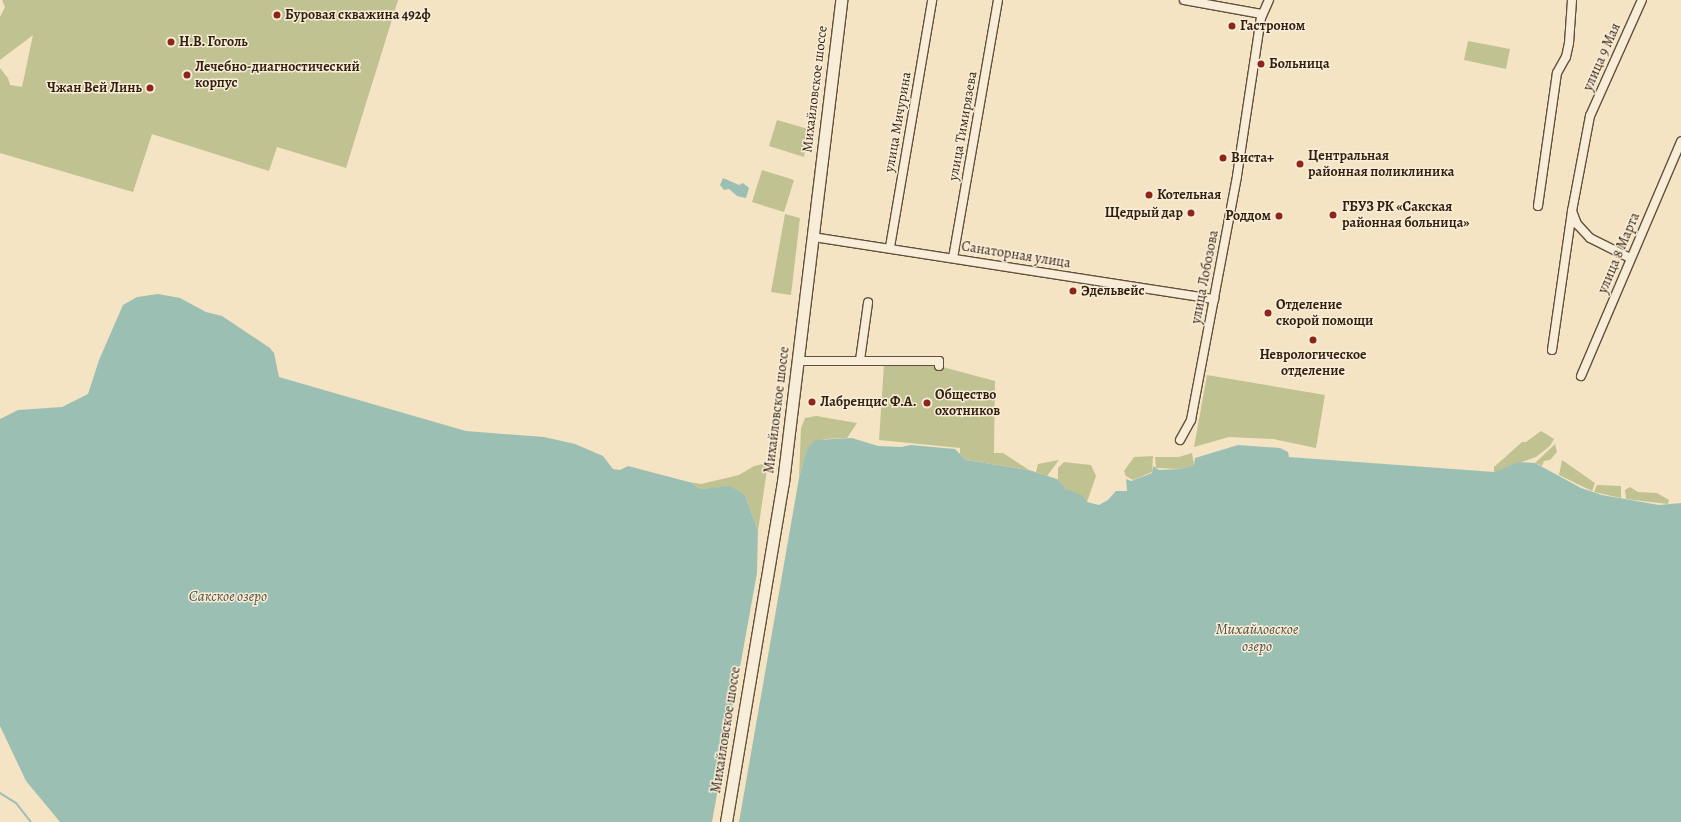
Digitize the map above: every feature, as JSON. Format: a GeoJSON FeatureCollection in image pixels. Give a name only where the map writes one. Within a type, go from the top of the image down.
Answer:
{"type":"FeatureCollection","features":[{"type":"Feature","properties":{"kind":"main road","name":"Михайловское шоссе"},"geometry":{"type":"LineString","coordinates":[[726,822],[783,482],[799,361],[841,0]]}},
{"type":"Feature","properties":{"kind":"street","name":"улица Мичурина"},"geometry":{"type":"LineString","coordinates":[[890,248],[932,0]]}},
{"type":"Feature","properties":{"kind":"street","name":"улица Тимирязева"},"geometry":{"type":"LineString","coordinates":[[953,258],[998,0]]}},
{"type":"Feature","properties":{"kind":"street"},"geometry":{"type":"LineString","coordinates":[[1184,0],[1263,12]]}},
{"type":"Feature","properties":{"kind":"street","name":"улица Лобозова"},"geometry":{"type":"LineString","coordinates":[[1180,440],[1191,420],[1244,137],[1263,12],[1269,0]]}},
{"type":"Feature","properties":{"kind":"street"},"geometry":{"type":"LineString","coordinates":[[1538,206],[1557,73],[1566,58],[1569,43],[1572,0]]}},
{"type":"Feature","properties":{"kind":"street","name":"улица 9 Мая"},"geometry":{"type":"LineString","coordinates":[[1552,350],[1572,210],[1590,116],[1642,0]]}},
{"type":"Feature","properties":{"kind":"street","name":"улица 8 Марта"},"geometry":{"type":"LineString","coordinates":[[1581,376],[1681,141]]}},
{"type":"Feature","properties":{"kind":"street"},"geometry":{"type":"LineString","coordinates":[[1572,210],[1577,224],[1590,238],[1630,258]]}},
{"type":"Feature","properties":{"kind":"street","name":"Санаторная улица"},"geometry":{"type":"LineString","coordinates":[[813,236],[1214,299]]}},
{"type":"Feature","properties":{"kind":"street"},"geometry":{"type":"LineString","coordinates":[[860,360],[868,303]]}},
{"type":"Feature","properties":{"kind":"street"},"geometry":{"type":"LineString","coordinates":[[799,361],[939,361],[939,366]]}},
{"type":"Feature","properties":{"kind":"green space"},"geometry":{"type":"Polygon","coordinates":[[[2,0],[398,0],[346,168],[277,147],[269,171],[152,134],[133,192],[0,153],[0,68],[8,78],[10,85],[22,87],[33,35],[0,60],[0,17],[5,7],[2,0]]]}},
{"type":"Feature","properties":{"kind":"green space"},"geometry":{"type":"Polygon","coordinates":[[[1468,41],[1510,49],[1506,69],[1464,60],[1468,41]]]}},
{"type":"Feature","properties":{"kind":"green space"},"geometry":{"type":"Polygon","coordinates":[[[777,120],[808,129],[804,157],[769,146],[777,120]]]}},
{"type":"Feature","properties":{"kind":"green space"},"geometry":{"type":"Polygon","coordinates":[[[762,170],[794,180],[784,212],[752,202],[762,170]]]}},
{"type":"Feature","properties":{"kind":"green space"},"geometry":{"type":"Polygon","coordinates":[[[785,214],[800,218],[791,295],[771,292],[785,214]]]}},
{"type":"Feature","properties":{"kind":"green space"},"geometry":{"type":"Polygon","coordinates":[[[884,364],[939,366],[995,381],[994,453],[1003,453],[1029,470],[966,460],[960,454],[960,448],[879,440],[884,364]]]}},
{"type":"Feature","properties":{"kind":"green space"},"geometry":{"type":"Polygon","coordinates":[[[1207,375],[1325,395],[1316,448],[1273,439],[1229,437],[1194,447],[1207,375]]]}},
{"type":"Feature","properties":{"kind":"green space"},"geometry":{"type":"Polygon","coordinates":[[[816,416],[857,423],[847,438],[824,439],[807,449],[799,478],[801,428],[805,418],[816,416]]]}},
{"type":"Feature","properties":{"kind":"green space"},"geometry":{"type":"Polygon","coordinates":[[[1541,431],[1554,439],[1550,446],[1536,457],[1494,472],[1494,467],[1522,442],[1526,442],[1541,431]]]}},
{"type":"Feature","properties":{"kind":"green space"},"geometry":{"type":"Polygon","coordinates":[[[1555,444],[1557,452],[1550,460],[1544,461],[1542,466],[1535,463],[1555,444]]]}},
{"type":"Feature","properties":{"kind":"green space"},"geometry":{"type":"Polygon","coordinates":[[[1192,453],[1194,465],[1181,469],[1156,468],[1155,457],[1179,457],[1192,453]]]}},
{"type":"Feature","properties":{"kind":"green space"},"geometry":{"type":"Polygon","coordinates":[[[1153,456],[1152,472],[1133,480],[1126,476],[1124,471],[1134,457],[1153,456]]]}},
{"type":"Feature","properties":{"kind":"green space"},"geometry":{"type":"Polygon","coordinates":[[[1059,460],[1047,476],[1036,472],[1038,464],[1059,460]]]}},
{"type":"Feature","properties":{"kind":"green space"},"geometry":{"type":"Polygon","coordinates":[[[1562,460],[1595,483],[1592,491],[1559,475],[1562,460]]]}},
{"type":"Feature","properties":{"kind":"green space"},"geometry":{"type":"Polygon","coordinates":[[[1064,462],[1091,465],[1096,476],[1087,502],[1058,484],[1058,468],[1064,462]]]}},
{"type":"Feature","properties":{"kind":"green space"},"geometry":{"type":"Polygon","coordinates":[[[768,463],[758,531],[745,495],[730,487],[701,489],[689,482],[701,484],[739,475],[754,466],[768,463]]]}},
{"type":"Feature","properties":{"kind":"green space"},"geometry":{"type":"Polygon","coordinates":[[[1597,485],[1621,486],[1621,498],[1594,492],[1597,485]]]}},
{"type":"Feature","properties":{"kind":"green space"},"geometry":{"type":"Polygon","coordinates":[[[1630,487],[1638,492],[1657,493],[1669,500],[1668,504],[1626,499],[1625,490],[1630,487]]]}},
{"type":"Feature","properties":{"kind":"water"},"geometry":{"type":"Polygon","coordinates":[[[723,178],[739,185],[743,183],[749,188],[746,198],[737,196],[729,189],[724,190],[720,185],[723,178]]]}},
{"type":"Feature","properties":{"kind":"water","name":"Сакское озеро"},"geometry":{"type":"Polygon","coordinates":[[[158,294],[180,298],[206,312],[222,316],[270,348],[274,353],[279,377],[466,431],[544,437],[575,444],[603,456],[613,469],[620,470],[628,466],[689,482],[701,489],[730,486],[745,495],[758,531],[757,573],[712,822],[60,822],[26,781],[0,726],[0,419],[18,410],[62,407],[88,394],[99,360],[123,305],[137,297],[158,294]]]}},
{"type":"Feature","properties":{"kind":"water","name":"Михайловское озеро"},"geometry":{"type":"Polygon","coordinates":[[[852,438],[878,446],[901,447],[911,445],[955,449],[966,460],[1029,470],[1057,479],[1066,489],[1083,496],[1087,502],[1099,505],[1108,500],[1116,491],[1127,491],[1126,479],[1131,481],[1152,473],[1153,466],[1159,470],[1181,469],[1194,465],[1195,458],[1238,445],[1280,448],[1288,452],[1289,457],[1494,472],[1519,462],[1535,463],[1581,488],[1602,495],[1659,505],[1681,503],[1681,822],[739,822],[799,478],[807,449],[815,440],[852,438]]]}},
{"type":"Feature","properties":{"kind":"waterway"},"geometry":{"type":"LineString","coordinates":[[0,793],[16,803],[31,822]]}},
{"type":"Feature","properties":{"kind":"place","name":"Буровая скважина 492ф"},"geometry":{"type":"Point","coordinates":[277,15]}},
{"type":"Feature","properties":{"kind":"place","name":"Гастроном"},"geometry":{"type":"Point","coordinates":[1232,26]}},
{"type":"Feature","properties":{"kind":"place","name":"Н.В. Гоголь"},"geometry":{"type":"Point","coordinates":[171,42]}},
{"type":"Feature","properties":{"kind":"place","name":"Больница"},"geometry":{"type":"Point","coordinates":[1261,64]}},
{"type":"Feature","properties":{"kind":"place","name":"Лечебно-диагностический корпус"},"geometry":{"type":"Point","coordinates":[187,75]}},
{"type":"Feature","properties":{"kind":"place","name":"Чжан Вей Линь"},"geometry":{"type":"Point","coordinates":[150,88]}},
{"type":"Feature","properties":{"kind":"place","name":"Виста+"},"geometry":{"type":"Point","coordinates":[1223,158]}},
{"type":"Feature","properties":{"kind":"place","name":"Центральная районная поликлиника"},"geometry":{"type":"Point","coordinates":[1300,164]}},
{"type":"Feature","properties":{"kind":"place","name":"Котельная"},"geometry":{"type":"Point","coordinates":[1149,195]}},
{"type":"Feature","properties":{"kind":"place","name":"Щедрый дар"},"geometry":{"type":"Point","coordinates":[1191,213]}},
{"type":"Feature","properties":{"kind":"place","name":"ГБУЗ РК «Сакская районная больница»"},"geometry":{"type":"Point","coordinates":[1333,215]}},
{"type":"Feature","properties":{"kind":"place","name":"Роддом"},"geometry":{"type":"Point","coordinates":[1279,216]}},
{"type":"Feature","properties":{"kind":"place","name":"Эдельвейс"},"geometry":{"type":"Point","coordinates":[1073,291]}},
{"type":"Feature","properties":{"kind":"place","name":"Отделение скорой помощи"},"geometry":{"type":"Point","coordinates":[1268,313]}},
{"type":"Feature","properties":{"kind":"place","name":"Неврологическое отделение"},"geometry":{"type":"Point","coordinates":[1313,340]}},
{"type":"Feature","properties":{"kind":"place","name":"Лабренцис Ф.А."},"geometry":{"type":"Point","coordinates":[812,402]}},
{"type":"Feature","properties":{"kind":"place","name":"Общество охотников"},"geometry":{"type":"Point","coordinates":[927,403]}}]}
